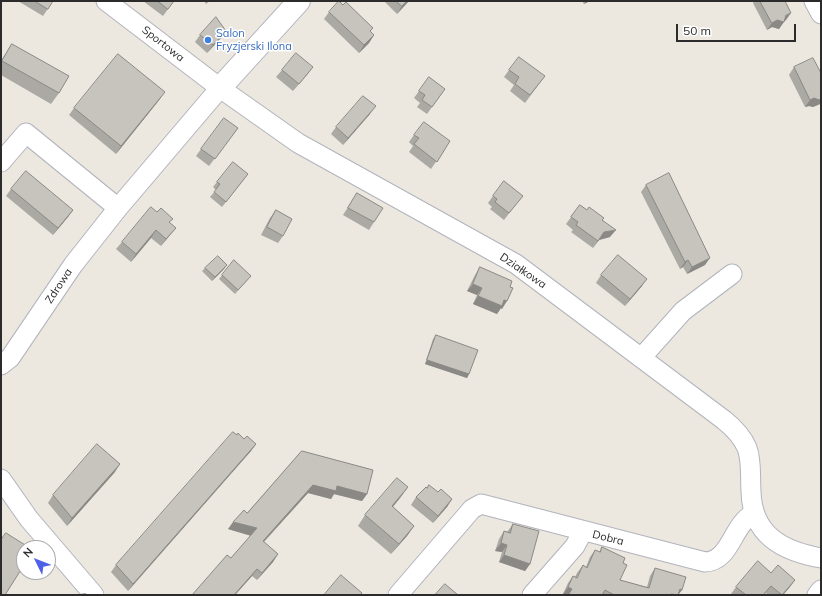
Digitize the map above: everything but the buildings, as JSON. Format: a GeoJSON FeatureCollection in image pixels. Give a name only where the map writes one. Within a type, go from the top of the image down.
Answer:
{"type":"FeatureCollection","features":[{"type":"Feature","properties":{"kind":"street","name":"Sportowa"},"geometry":{"type":"LineString","coordinates":[[106,1],[220,88]]}},
{"type":"Feature","properties":{"kind":"street"},"geometry":{"type":"LineString","coordinates":[[220,88],[299,1]]}},
{"type":"Feature","properties":{"kind":"street"},"geometry":{"type":"LineString","coordinates":[[814,1],[821,14]]}},
{"type":"Feature","properties":{"kind":"street","name":"Zdrowa"},"geometry":{"type":"LineString","coordinates":[[1,365],[10,358],[72,265],[118,208],[220,88]]}},
{"type":"Feature","properties":{"kind":"street","name":"Działkowa"},"geometry":{"type":"LineString","coordinates":[[220,88],[298,143],[516,264],[724,420],[741,436],[747,449],[750,462],[753,514]]}},
{"type":"Feature","properties":{"kind":"street"},"geometry":{"type":"LineString","coordinates":[[1,162],[26,133],[118,208]]}},
{"type":"Feature","properties":{"kind":"street"},"geometry":{"type":"LineString","coordinates":[[641,358],[683,311],[732,274]]}},
{"type":"Feature","properties":{"kind":"street"},"geometry":{"type":"LineString","coordinates":[[1,480],[29,519],[94,595]]}},
{"type":"Feature","properties":{"kind":"street","name":"Dobra"},"geometry":{"type":"LineString","coordinates":[[398,595],[476,505],[481,504],[492,506],[705,562],[712,562],[723,554],[741,524],[753,514]]}},
{"type":"Feature","properties":{"kind":"street"},"geometry":{"type":"LineString","coordinates":[[753,514],[768,535],[783,547],[801,554],[821,558]]}},
{"type":"Feature","properties":{"kind":"street"},"geometry":{"type":"LineString","coordinates":[[532,595],[575,546],[583,531]]}},
{"type":"Feature","properties":{"kind":"street"},"geometry":{"type":"LineString","coordinates":[[817,595],[821,590]]}},
{"type":"Feature","properties":{"kind":"place","name":"Salon Fryzjerski Ilona"},"geometry":{"type":"Point","coordinates":[208,40]}}]}
